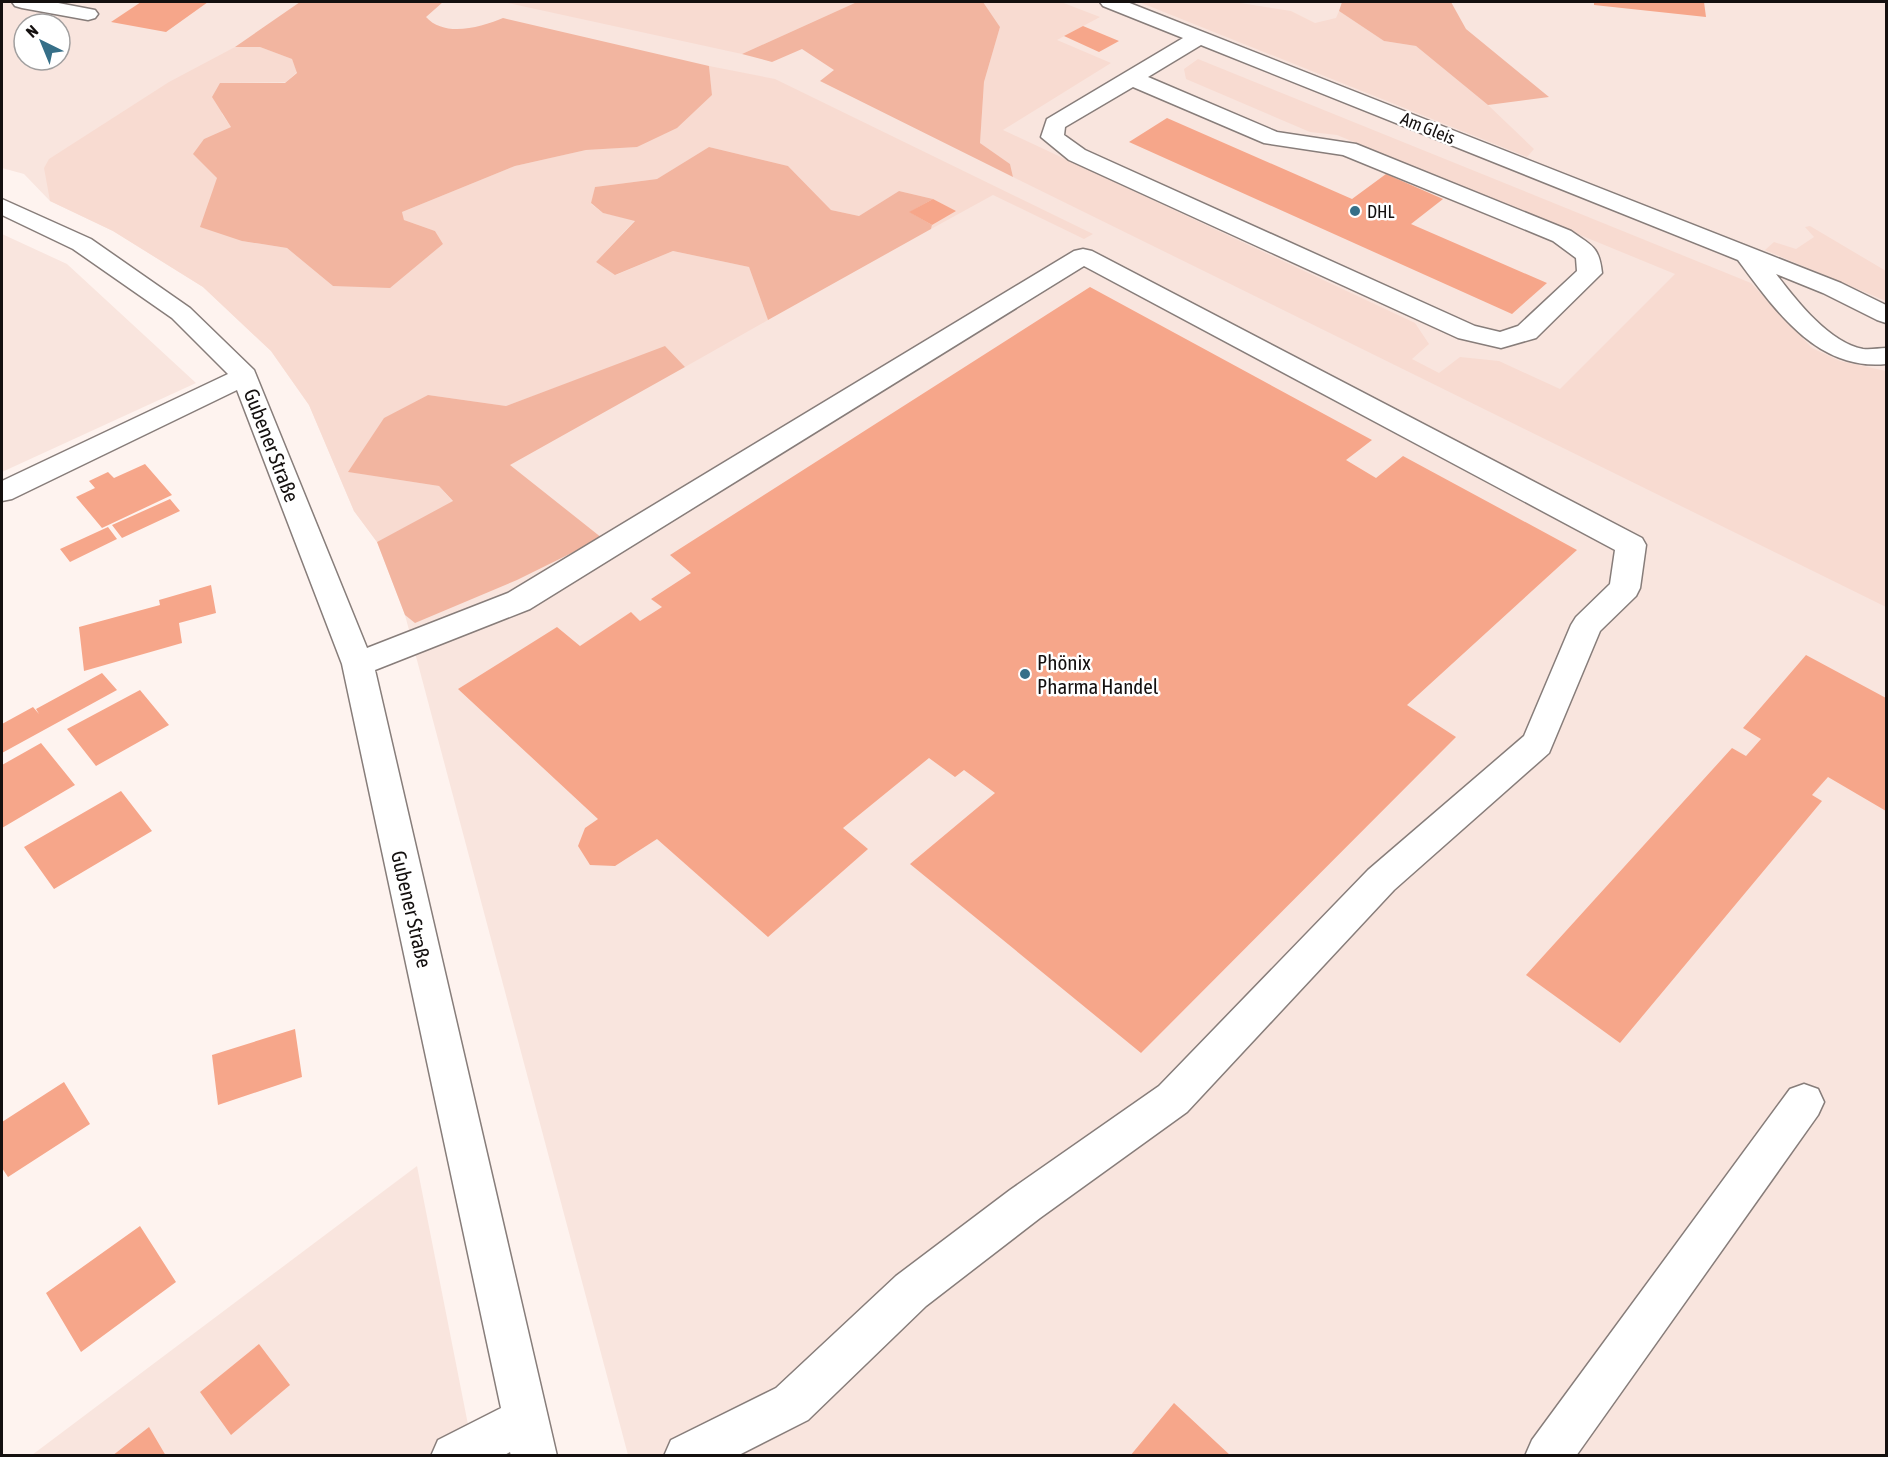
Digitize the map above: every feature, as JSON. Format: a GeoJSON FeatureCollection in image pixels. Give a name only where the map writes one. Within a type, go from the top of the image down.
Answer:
{"type":"FeatureCollection","features":[{"type":"Feature","properties":{"kind":"street"},"geometry":{"type":"LineString","coordinates":[[22,2],[88,14]]}},
{"type":"Feature","properties":{"kind":"street","name":"Am Gleis"},"geometry":{"type":"LineString","coordinates":[[1110,2],[1832,288],[1887,315]]}},
{"type":"Feature","properties":{"kind":"street"},"geometry":{"type":"LineString","coordinates":[[1131,78],[1272,138],[1348,149],[1562,236],[1588,255],[1590,273],[1527,332],[1501,340],[1467,332],[1077,155],[1052,138],[1055,124],[1131,78],[1200,37]]}},
{"type":"Feature","properties":{"kind":"street","name":"Gubener Straße"},"geometry":{"type":"LineString","coordinates":[[2,206],[82,244],[181,313],[245,376],[358,664],[530,1438]]}},
{"type":"Feature","properties":{"kind":"street","name":"Am Gleis"},"geometry":{"type":"LineString","coordinates":[[1746,254],[1809,328],[1830,345],[1856,356],[1887,356]]}},
{"type":"Feature","properties":{"kind":"street"},"geometry":{"type":"LineString","coordinates":[[358,664],[519,601],[1083,256],[1631,545],[1625,588],[1587,625],[1537,744],[1381,880],[1173,1100],[1025,1204],[910,1291],[792,1404],[687,1455]]}},
{"type":"Feature","properties":{"kind":"street","name":"Gubener Straße"},"geometry":{"type":"LineString","coordinates":[[2,492],[245,376]]}},
{"type":"Feature","properties":{"kind":"street"},"geometry":{"type":"LineString","coordinates":[[1548,1455],[1804,1102]]}},
{"type":"Feature","properties":{"kind":"street"},"geometry":{"type":"LineString","coordinates":[[454,1455],[530,1438]]}},
{"type":"Feature","properties":{"kind":"shaded area"},"geometry":{"type":"Polygon","coordinates":[[[2,2],[1886,2],[1886,1455],[628,1455],[405,615],[377,542],[354,511],[309,405],[271,351],[203,287],[113,231],[50,201],[24,174],[2,168],[2,2]]]}},
{"type":"Feature","properties":{"kind":"shaded area"},"geometry":{"type":"Polygon","coordinates":[[[300,2],[443,2],[426,17],[443,27],[463,29],[503,18],[709,66],[712,95],[677,128],[637,147],[586,150],[515,166],[402,212],[404,220],[435,231],[443,244],[390,288],[333,286],[287,248],[242,241],[200,227],[217,178],[193,154],[204,139],[231,127],[212,97],[220,83],[285,83],[297,73],[292,59],[260,47],[235,47],[300,2]]]}},
{"type":"Feature","properties":{"kind":"shaded area"},"geometry":{"type":"Polygon","coordinates":[[[503,2],[857,2],[742,54],[503,2]]]}},
{"type":"Feature","properties":{"kind":"shaded area"},"geometry":{"type":"Polygon","coordinates":[[[857,2],[983,2],[1000,27],[984,82],[980,143],[1010,164],[1013,177],[820,81],[834,70],[802,49],[772,62],[742,54],[857,2]]]}},
{"type":"Feature","properties":{"kind":"shaded area"},"geometry":{"type":"Polygon","coordinates":[[[983,2],[1061,2],[1100,17],[1057,40],[1111,63],[1003,130],[1415,323],[1429,344],[1412,359],[1439,373],[1460,357],[1499,361],[1560,389],[1675,274],[1337,135],[1310,132],[1186,79],[1184,69],[1198,59],[1751,283],[1812,348],[1840,361],[1886,371],[1886,607],[1013,177],[1010,164],[980,143],[984,82],[1000,27],[983,2]]]}},
{"type":"Feature","properties":{"kind":"shaded area"},"geometry":{"type":"Polygon","coordinates":[[[1139,2],[1234,2],[1291,11],[1315,23],[1336,18],[1339,11],[1384,41],[1416,46],[1488,105],[1534,149],[1527,157],[1139,2]]]}},
{"type":"Feature","properties":{"kind":"shaded area"},"geometry":{"type":"Polygon","coordinates":[[[1342,2],[1451,2],[1466,29],[1549,97],[1488,105],[1416,46],[1384,41],[1339,11],[1342,2]]]}},
{"type":"Feature","properties":{"kind":"shaded area"},"geometry":{"type":"Polygon","coordinates":[[[235,47],[260,47],[292,59],[297,72],[286,82],[220,83],[222,114],[231,127],[204,139],[242,241],[287,248],[333,286],[417,265],[443,244],[435,231],[404,220],[402,212],[515,166],[586,150],[634,147],[712,95],[709,66],[775,79],[1093,234],[1084,239],[993,195],[931,229],[932,225],[955,211],[933,199],[899,191],[859,216],[831,210],[788,166],[709,147],[657,179],[595,187],[591,204],[603,213],[635,220],[596,262],[616,275],[673,251],[749,267],[768,320],[685,367],[665,347],[506,406],[428,395],[385,418],[349,472],[439,486],[453,502],[377,542],[354,511],[309,405],[271,351],[203,287],[113,231],[50,201],[44,168],[49,159],[169,82],[235,47]]]}},
{"type":"Feature","properties":{"kind":"shaded area"},"geometry":{"type":"Polygon","coordinates":[[[709,147],[788,166],[831,210],[859,216],[899,191],[933,199],[910,212],[932,225],[931,229],[768,320],[749,267],[673,251],[615,275],[596,262],[635,221],[603,213],[591,203],[595,187],[657,179],[709,147]]]}},
{"type":"Feature","properties":{"kind":"shaded area"},"geometry":{"type":"Polygon","coordinates":[[[1810,226],[1886,271],[1886,301],[1765,250],[1774,242],[1796,249],[1814,237],[1805,227],[1810,226]]]}},
{"type":"Feature","properties":{"kind":"shaded area"},"geometry":{"type":"Polygon","coordinates":[[[2,234],[67,264],[196,383],[2,472],[2,234]]]}},
{"type":"Feature","properties":{"kind":"shaded area"},"geometry":{"type":"Polygon","coordinates":[[[665,346],[685,367],[510,465],[602,538],[517,580],[415,623],[405,615],[377,542],[453,501],[439,486],[348,472],[384,418],[428,395],[506,406],[665,346]]]}},
{"type":"Feature","properties":{"kind":"shaded area"},"geometry":{"type":"Polygon","coordinates":[[[417,1166],[474,1455],[32,1455],[417,1166]]]}},
{"type":"Feature","properties":{"kind":"building"},"geometry":{"type":"Polygon","coordinates":[[[141,2],[208,2],[166,32],[111,22],[141,2]]]}},
{"type":"Feature","properties":{"kind":"building"},"geometry":{"type":"Polygon","coordinates":[[[1594,2],[1704,2],[1706,17],[1594,5],[1594,2]]]}},
{"type":"Feature","properties":{"kind":"building"},"geometry":{"type":"Polygon","coordinates":[[[1083,26],[1119,41],[1099,52],[1064,36],[1083,26]]]}},
{"type":"Feature","properties":{"kind":"building","name":"DHL"},"geometry":{"type":"Polygon","coordinates":[[[1167,118],[1352,199],[1386,174],[1443,199],[1411,224],[1547,283],[1512,314],[1129,142],[1167,118]]]}},
{"type":"Feature","properties":{"kind":"building"},"geometry":{"type":"Polygon","coordinates":[[[933,199],[956,211],[932,225],[909,212],[933,199]]]}},
{"type":"Feature","properties":{"kind":"building","name":"Phönix Pharma Handel"},"geometry":{"type":"Polygon","coordinates":[[[1090,287],[1372,440],[1346,460],[1376,478],[1403,456],[1577,550],[1407,705],[1456,737],[1141,1053],[910,864],[995,793],[964,770],[955,777],[929,758],[843,828],[868,849],[768,937],[657,839],[615,866],[590,865],[578,846],[585,828],[598,819],[458,689],[557,627],[580,646],[631,612],[640,621],[662,607],[651,599],[691,573],[670,555],[1090,287]]]}},
{"type":"Feature","properties":{"kind":"building"},"geometry":{"type":"Polygon","coordinates":[[[145,464],[172,495],[102,528],[76,497],[95,488],[89,481],[108,472],[114,478],[145,464]]]}},
{"type":"Feature","properties":{"kind":"building"},"geometry":{"type":"Polygon","coordinates":[[[170,499],[180,511],[122,538],[112,525],[170,499]]]}},
{"type":"Feature","properties":{"kind":"building"},"geometry":{"type":"Polygon","coordinates":[[[108,527],[117,539],[70,562],[60,549],[108,527]]]}},
{"type":"Feature","properties":{"kind":"building"},"geometry":{"type":"Polygon","coordinates":[[[211,585],[216,613],[179,623],[182,643],[84,671],[79,627],[160,605],[159,600],[211,585]]]}},
{"type":"Feature","properties":{"kind":"building"},"geometry":{"type":"Polygon","coordinates":[[[1806,655],[1886,698],[1886,811],[1828,777],[1812,795],[1822,801],[1620,1043],[1526,975],[1732,748],[1746,756],[1761,739],[1743,728],[1806,655]]]}},
{"type":"Feature","properties":{"kind":"building"},"geometry":{"type":"Polygon","coordinates":[[[102,673],[117,690],[2,753],[2,724],[33,707],[39,714],[36,709],[102,673]]]}},
{"type":"Feature","properties":{"kind":"building"},"geometry":{"type":"Polygon","coordinates":[[[140,690],[169,725],[96,766],[67,729],[140,690]]]}},
{"type":"Feature","properties":{"kind":"building"},"geometry":{"type":"Polygon","coordinates":[[[41,743],[75,785],[2,828],[2,765],[41,743]]]}},
{"type":"Feature","properties":{"kind":"building"},"geometry":{"type":"Polygon","coordinates":[[[121,791],[152,831],[54,889],[24,847],[121,791]]]}},
{"type":"Feature","properties":{"kind":"building"},"geometry":{"type":"Polygon","coordinates":[[[295,1029],[302,1077],[218,1105],[212,1055],[295,1029]]]}},
{"type":"Feature","properties":{"kind":"building"},"geometry":{"type":"Polygon","coordinates":[[[64,1082],[90,1124],[8,1177],[2,1168],[2,1122],[64,1082]]]}},
{"type":"Feature","properties":{"kind":"building"},"geometry":{"type":"Polygon","coordinates":[[[140,1226],[176,1282],[81,1352],[46,1293],[140,1226]]]}},
{"type":"Feature","properties":{"kind":"building"},"geometry":{"type":"Polygon","coordinates":[[[259,1344],[290,1385],[231,1435],[200,1392],[259,1344]]]}},
{"type":"Feature","properties":{"kind":"building"},"geometry":{"type":"Polygon","coordinates":[[[1174,1403],[1231,1456],[1130,1456],[1174,1403]]]}},
{"type":"Feature","properties":{"kind":"building"},"geometry":{"type":"Polygon","coordinates":[[[149,1427],[166,1456],[112,1456],[149,1427]]]}},
{"type":"Feature","properties":{"kind":"place","name":"DHL"},"geometry":{"type":"Point","coordinates":[1355,211]}},
{"type":"Feature","properties":{"kind":"place","name":"Phönix Pharma Handel"},"geometry":{"type":"Point","coordinates":[1025,674]}}]}
